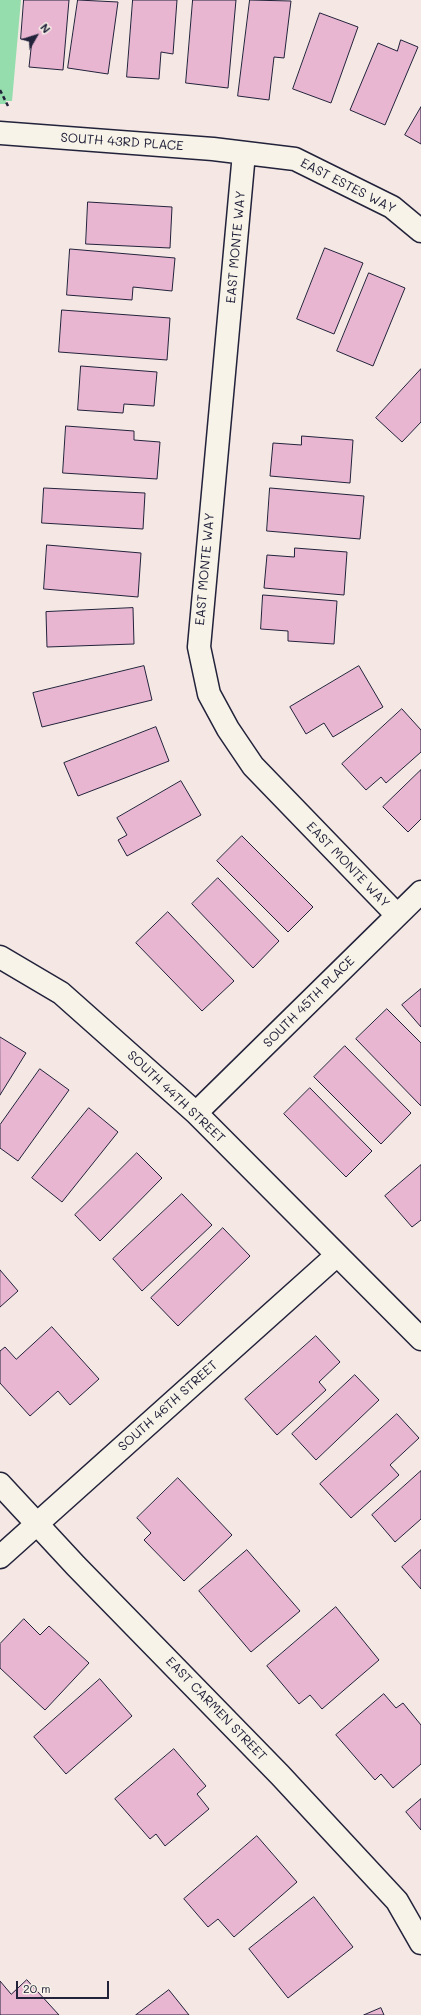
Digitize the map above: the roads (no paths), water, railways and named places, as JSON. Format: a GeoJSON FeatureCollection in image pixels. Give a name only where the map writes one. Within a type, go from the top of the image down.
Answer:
{"type":"FeatureCollection","features":[{"type":"Feature","properties":{"kind":"street","name":"SOUTH 43RD PLACE"},"geometry":{"type":"LineString","coordinates":[[0,133],[244,152]]}},
{"type":"Feature","properties":{"kind":"street","name":"EAST ESTES WAY"},"geometry":{"type":"LineString","coordinates":[[244,152],[295,159],[392,207],[421,231]]}},
{"type":"Feature","properties":{"kind":"street","name":"EAST MONTE WAY"},"geometry":{"type":"LineString","coordinates":[[244,152],[198,647],[209,694],[228,729],[253,766],[397,916]]}},
{"type":"Feature","properties":{"kind":"street","name":"SOUTH 45TH PLACE"},"geometry":{"type":"LineString","coordinates":[[196,1113],[421,892]]}},
{"type":"Feature","properties":{"kind":"street","name":"SOUTH 44TH STREET"},"geometry":{"type":"LineString","coordinates":[[0,957],[61,993],[196,1113],[421,1339]]}},
{"type":"Feature","properties":{"kind":"street","name":"SOUTH 46TH STREET"},"geometry":{"type":"LineString","coordinates":[[0,1557],[337,1256]]}},
{"type":"Feature","properties":{"kind":"street","name":"EAST CARMEN STREET"},"geometry":{"type":"LineString","coordinates":[[0,1484],[82,1572],[280,1775],[392,1895],[421,1942]]}}]}
